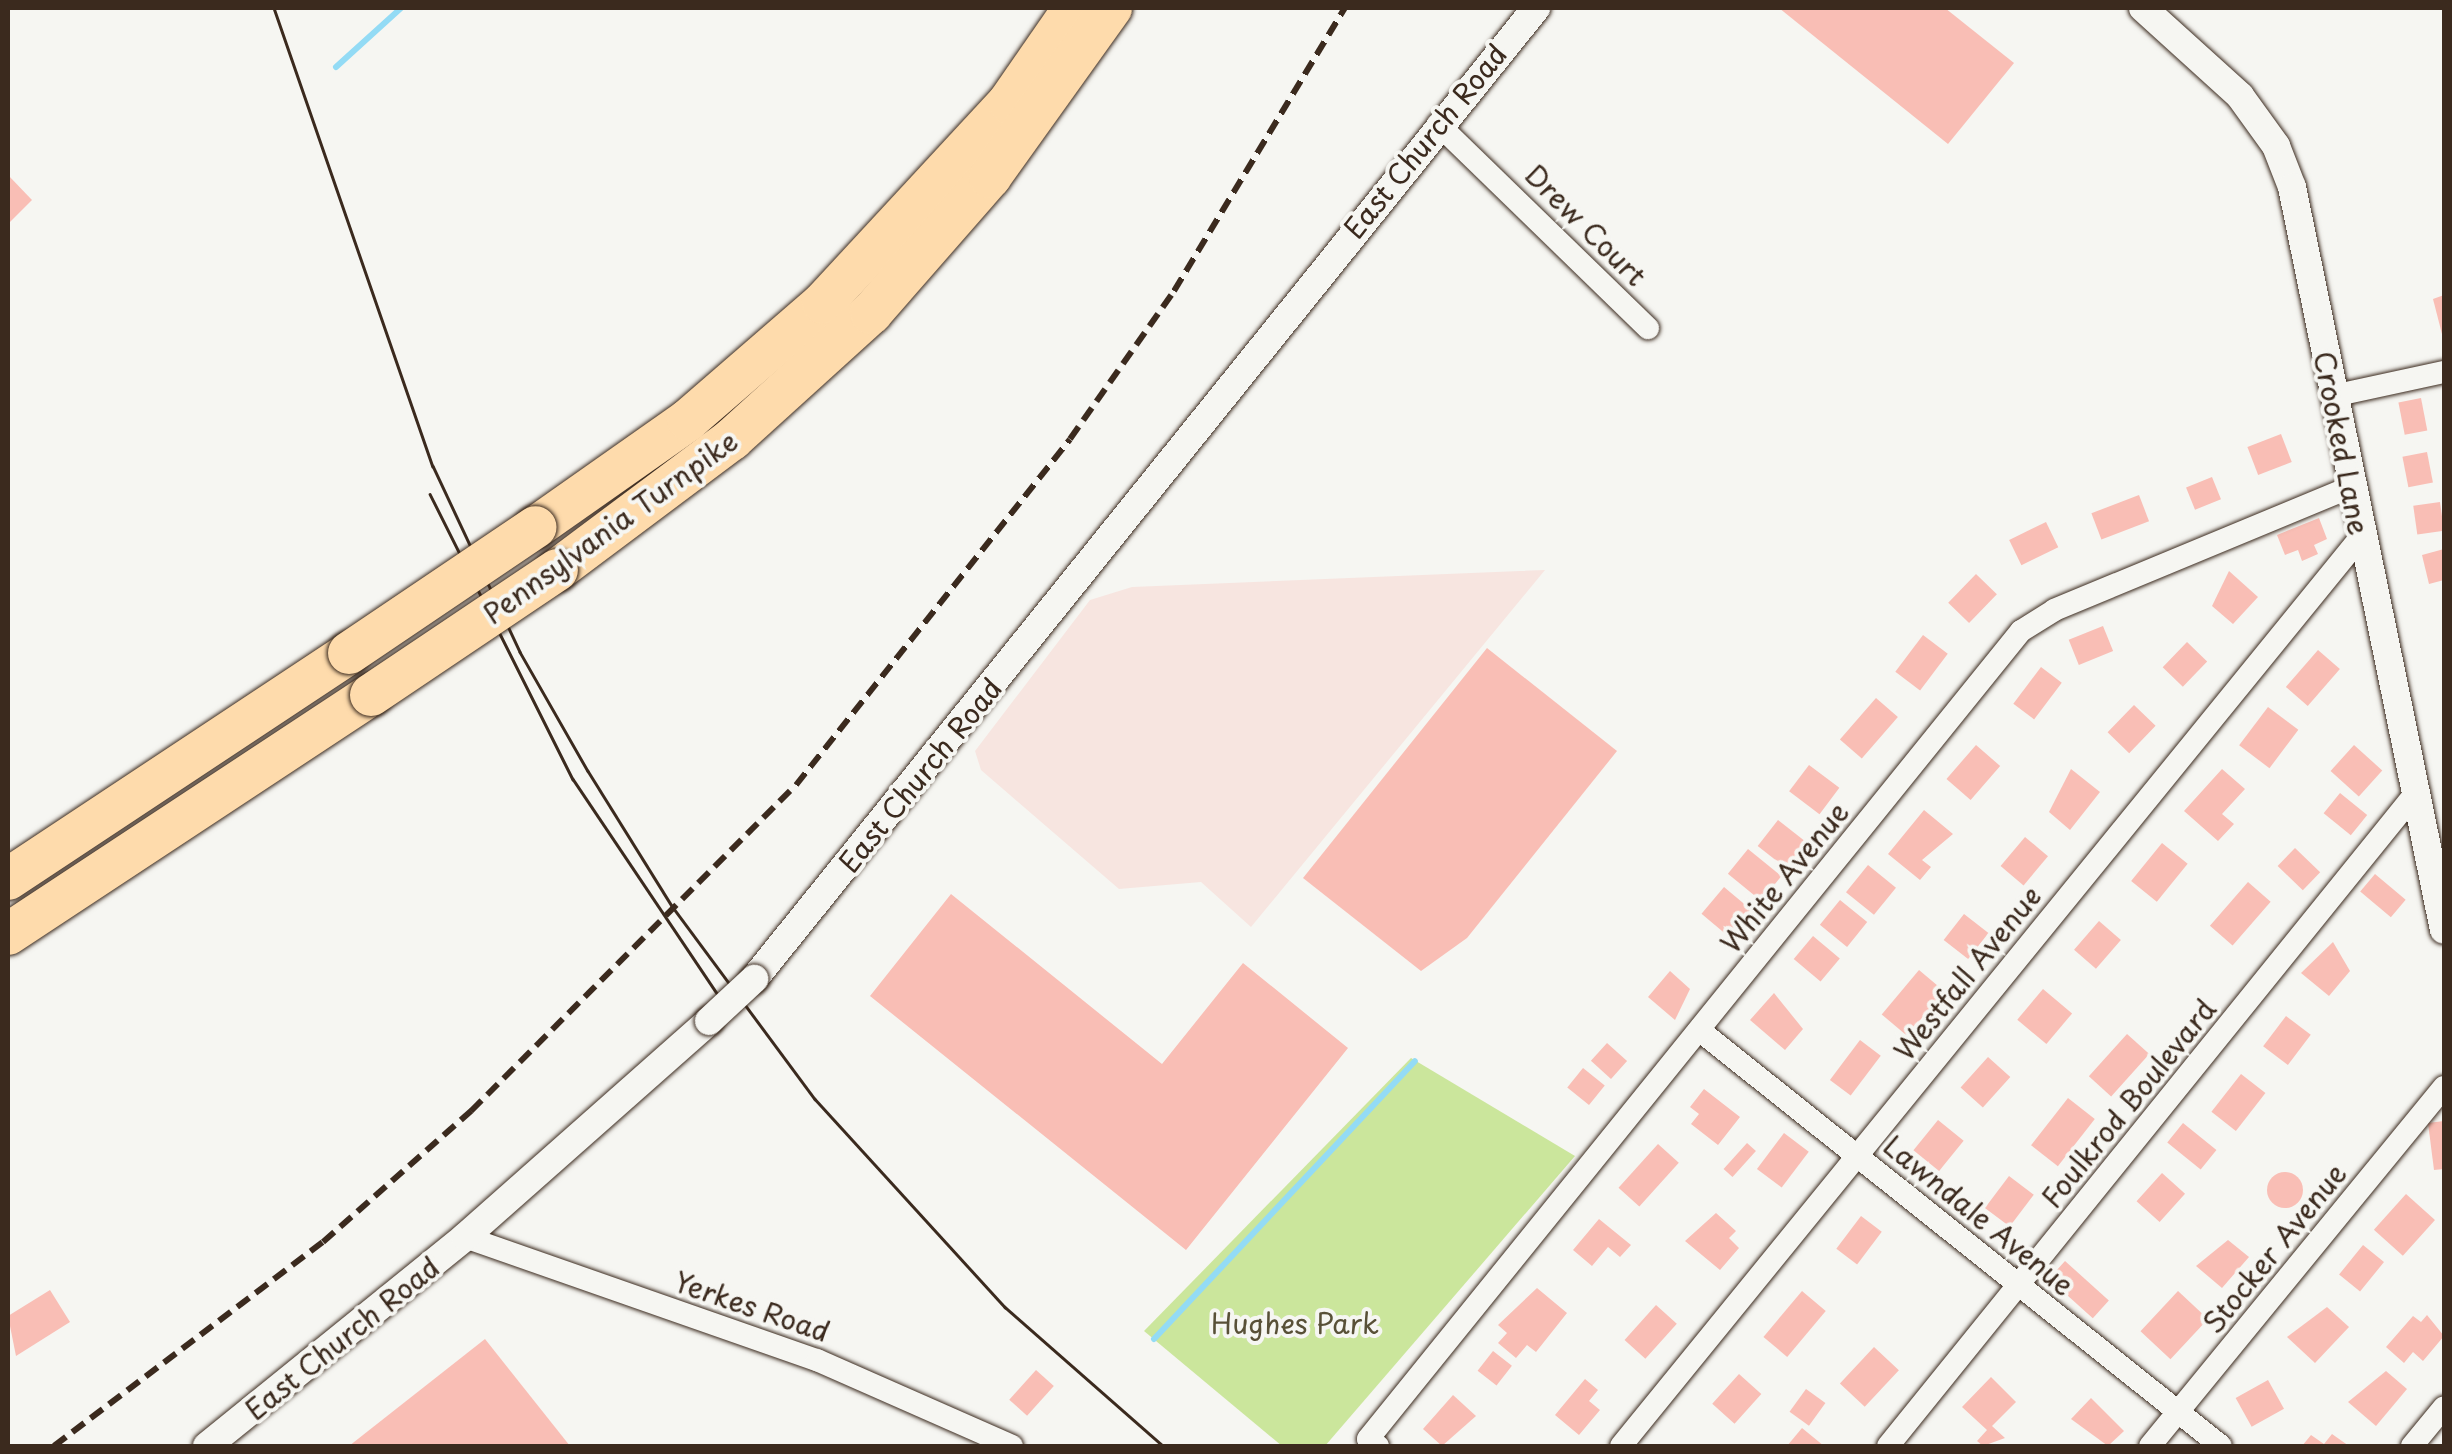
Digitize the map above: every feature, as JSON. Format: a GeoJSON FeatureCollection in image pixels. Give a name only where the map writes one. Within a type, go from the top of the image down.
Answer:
{"type":"FeatureCollection","features":[{"type":"Feature","properties":{"kind":"highway","name":"Pennsylvania Turnpike"},"geometry":{"type":"LineString","coordinates":[[8,879],[688,420],[823,303],[1009,102],[1074,8]]}},
{"type":"Feature","properties":{"kind":"highway","name":"Pennsylvania Turnpike"},"geometry":{"type":"LineString","coordinates":[[8,934],[557,570],[732,439],[871,313],[990,177],[1111,8]]}},
{"type":"Feature","properties":{"kind":"street","name":"East Church Road"},"geometry":{"type":"LineString","coordinates":[[206,1446],[465,1237],[754,979],[1438,124],[1536,8]]}},
{"type":"Feature","properties":{"kind":"street","name":"Crooked Lane"},"geometry":{"type":"LineString","coordinates":[[2143,8],[2240,96],[2276,146],[2298,209],[2349,488],[2414,795],[2433,828],[2444,930]]}},
{"type":"Feature","properties":{"kind":"street","name":"Drew Court"},"geometry":{"type":"LineString","coordinates":[[1438,124],[1648,328]]}},
{"type":"Feature","properties":{"kind":"street"},"geometry":{"type":"LineString","coordinates":[[2332,396],[2444,372]]}},
{"type":"Feature","properties":{"kind":"street","name":"White Avenue"},"geometry":{"type":"LineString","coordinates":[[1373,1443],[1699,1030],[2034,620],[2349,488]]}},
{"type":"Feature","properties":{"kind":"street","name":"Westfall Avenue"},"geometry":{"type":"LineString","coordinates":[[1621,1446],[2360,538]]}},
{"type":"Feature","properties":{"kind":"street","name":"Foulkrod Boulevard"},"geometry":{"type":"LineString","coordinates":[[1888,1446],[2414,795]]}},
{"type":"Feature","properties":{"kind":"street","name":"Lawndale Avenue"},"geometry":{"type":"LineString","coordinates":[[1699,1030],[2221,1446]]}},
{"type":"Feature","properties":{"kind":"street","name":"Stocker Avenue"},"geometry":{"type":"LineString","coordinates":[[2150,1446],[2444,1087]]}},
{"type":"Feature","properties":{"kind":"street","name":"Yerkes Road"},"geometry":{"type":"LineString","coordinates":[[465,1237],[817,1360],[1012,1446]]}},
{"type":"Feature","properties":{"kind":"street"},"geometry":{"type":"LineString","coordinates":[[2412,1446],[2444,1408]]}},
{"type":"Feature","properties":{"kind":"shaded area"},"geometry":{"type":"Polygon","coordinates":[[[1545,570],[1251,927],[1201,882],[1119,889],[981,770],[975,751],[1090,600],[1132,587],[1545,570]]]}},
{"type":"Feature","properties":{"kind":"green space","name":"Hughes Park"},"geometry":{"type":"Polygon","coordinates":[[[1411,1058],[1575,1156],[1325,1446],[1282,1446],[1144,1331],[1411,1058]]]}},
{"type":"Feature","properties":{"kind":"building"},"geometry":{"type":"Polygon","coordinates":[[[1779,8],[1945,8],[2014,63],[1948,144],[1779,8]]]}},
{"type":"Feature","properties":{"kind":"building"},"geometry":{"type":"Polygon","coordinates":[[[8,175],[32,200],[8,224],[8,175]]]}},
{"type":"Feature","properties":{"kind":"building"},"geometry":{"type":"Polygon","coordinates":[[[2444,295],[2444,338],[2443,338],[2433,299],[2444,295]]]}},
{"type":"Feature","properties":{"kind":"building"},"geometry":{"type":"Polygon","coordinates":[[[2421,398],[2427,430],[2405,435],[2398,402],[2421,398]]]}},
{"type":"Feature","properties":{"kind":"building"},"geometry":{"type":"Polygon","coordinates":[[[2281,434],[2292,462],[2258,475],[2247,447],[2281,434]]]}},
{"type":"Feature","properties":{"kind":"building"},"geometry":{"type":"Polygon","coordinates":[[[2427,452],[2433,482],[2408,487],[2402,457],[2427,452]]]}},
{"type":"Feature","properties":{"kind":"building"},"geometry":{"type":"Polygon","coordinates":[[[2212,477],[2221,499],[2195,510],[2186,487],[2212,477]]]}},
{"type":"Feature","properties":{"kind":"building"},"geometry":{"type":"Polygon","coordinates":[[[2139,495],[2149,521],[2101,539],[2091,513],[2139,495]]]}},
{"type":"Feature","properties":{"kind":"building"},"geometry":{"type":"Polygon","coordinates":[[[2440,502],[2444,531],[2417,534],[2413,506],[2440,502]]]}},
{"type":"Feature","properties":{"kind":"building"},"geometry":{"type":"Polygon","coordinates":[[[2319,518],[2327,539],[2314,545],[2318,554],[2302,561],[2298,550],[2285,555],[2277,535],[2319,518]]]}},
{"type":"Feature","properties":{"kind":"building"},"geometry":{"type":"Polygon","coordinates":[[[2046,522],[2058,547],[2021,565],[2009,540],[2046,522]]]}},
{"type":"Feature","properties":{"kind":"building"},"geometry":{"type":"Polygon","coordinates":[[[2444,549],[2444,580],[2429,584],[2422,555],[2444,549]]]}},
{"type":"Feature","properties":{"kind":"building"},"geometry":{"type":"Polygon","coordinates":[[[2229,571],[2258,597],[2233,624],[2212,606],[2229,571]]]}},
{"type":"Feature","properties":{"kind":"building"},"geometry":{"type":"Polygon","coordinates":[[[1976,574],[1997,594],[1969,623],[1948,603],[1976,574]]]}},
{"type":"Feature","properties":{"kind":"building"},"geometry":{"type":"Polygon","coordinates":[[[2103,626],[2113,651],[2079,665],[2069,640],[2103,626]]]}},
{"type":"Feature","properties":{"kind":"building"},"geometry":{"type":"Polygon","coordinates":[[[1923,635],[1948,654],[1920,690],[1895,672],[1923,635]]]}},
{"type":"Feature","properties":{"kind":"building"},"geometry":{"type":"Polygon","coordinates":[[[2187,642],[2207,661],[2183,687],[2163,667],[2187,642]]]}},
{"type":"Feature","properties":{"kind":"building"},"geometry":{"type":"Polygon","coordinates":[[[1487,648],[1617,751],[1467,938],[1421,971],[1303,878],[1487,648]]]}},
{"type":"Feature","properties":{"kind":"building"},"geometry":{"type":"Polygon","coordinates":[[[2318,650],[2340,669],[2308,706],[2286,687],[2318,650]]]}},
{"type":"Feature","properties":{"kind":"building"},"geometry":{"type":"Polygon","coordinates":[[[2041,667],[2062,683],[2034,719],[2013,704],[2041,667]]]}},
{"type":"Feature","properties":{"kind":"building"},"geometry":{"type":"Polygon","coordinates":[[[1876,698],[1898,717],[1862,759],[1840,740],[1876,698]]]}},
{"type":"Feature","properties":{"kind":"building"},"geometry":{"type":"Polygon","coordinates":[[[2134,705],[2156,726],[2129,753],[2108,732],[2134,705]]]}},
{"type":"Feature","properties":{"kind":"building"},"geometry":{"type":"Polygon","coordinates":[[[2268,707],[2298,730],[2269,768],[2239,745],[2268,707]]]}},
{"type":"Feature","properties":{"kind":"building"},"geometry":{"type":"Polygon","coordinates":[[[1976,745],[2000,766],[1971,800],[1946,779],[1976,745]]]}},
{"type":"Feature","properties":{"kind":"building"},"geometry":{"type":"Polygon","coordinates":[[[2354,745],[2382,770],[2359,796],[2331,771],[2354,745]]]}},
{"type":"Feature","properties":{"kind":"building"},"geometry":{"type":"Polygon","coordinates":[[[1809,765],[1839,788],[1819,814],[1789,791],[1809,765]]]}},
{"type":"Feature","properties":{"kind":"building"},"geometry":{"type":"Polygon","coordinates":[[[2071,769],[2100,792],[2070,830],[2049,812],[2071,769]]]}},
{"type":"Feature","properties":{"kind":"building"},"geometry":{"type":"Polygon","coordinates":[[[2222,769],[2245,789],[2222,814],[2234,824],[2218,841],[2184,811],[2222,769]]]}},
{"type":"Feature","properties":{"kind":"building"},"geometry":{"type":"Polygon","coordinates":[[[2340,793],[2367,815],[2351,835],[2324,813],[2340,793]]]}},
{"type":"Feature","properties":{"kind":"building"},"geometry":{"type":"Polygon","coordinates":[[[1924,810],[1953,834],[1922,860],[1931,867],[1920,880],[1888,854],[1924,810]]]}},
{"type":"Feature","properties":{"kind":"building"},"geometry":{"type":"Polygon","coordinates":[[[1778,820],[1806,842],[1786,868],[1758,846],[1778,820]]]}},
{"type":"Feature","properties":{"kind":"building"},"geometry":{"type":"Polygon","coordinates":[[[2025,837],[2048,856],[2024,885],[2001,866],[2025,837]]]}},
{"type":"Feature","properties":{"kind":"building"},"geometry":{"type":"Polygon","coordinates":[[[2162,843],[2188,864],[2157,902],[2131,881],[2162,843]]]}},
{"type":"Feature","properties":{"kind":"building"},"geometry":{"type":"Polygon","coordinates":[[[2295,848],[2320,872],[2303,890],[2278,866],[2295,848]]]}},
{"type":"Feature","properties":{"kind":"building"},"geometry":{"type":"Polygon","coordinates":[[[1748,849],[1781,876],[1761,901],[1728,874],[1748,849]]]}},
{"type":"Feature","properties":{"kind":"building"},"geometry":{"type":"Polygon","coordinates":[[[1868,865],[1896,888],[1874,915],[1846,892],[1868,865]]]}},
{"type":"Feature","properties":{"kind":"building"},"geometry":{"type":"Polygon","coordinates":[[[2375,874],[2406,900],[2391,917],[2360,892],[2375,874]]]}},
{"type":"Feature","properties":{"kind":"building"},"geometry":{"type":"Polygon","coordinates":[[[2248,882],[2271,902],[2233,945],[2210,926],[2248,882]]]}},
{"type":"Feature","properties":{"kind":"building"},"geometry":{"type":"Polygon","coordinates":[[[1724,887],[1751,909],[1728,936],[1702,914],[1724,887]]]}},
{"type":"Feature","properties":{"kind":"building"},"geometry":{"type":"Polygon","coordinates":[[[951,894],[1162,1064],[1243,963],[1348,1048],[1186,1250],[870,996],[951,894]]]}},
{"type":"Feature","properties":{"kind":"building"},"geometry":{"type":"Polygon","coordinates":[[[1840,900],[1867,922],[1847,947],[1820,925],[1840,900]]]}},
{"type":"Feature","properties":{"kind":"building"},"geometry":{"type":"Polygon","coordinates":[[[1964,914],[1988,933],[1968,959],[1944,940],[1964,914]]]}},
{"type":"Feature","properties":{"kind":"building"},"geometry":{"type":"Polygon","coordinates":[[[2099,921],[2121,940],[2096,969],[2074,950],[2099,921]]]}},
{"type":"Feature","properties":{"kind":"building"},"geometry":{"type":"Polygon","coordinates":[[[1813,936],[1840,958],[1821,981],[1794,959],[1813,936]]]}},
{"type":"Feature","properties":{"kind":"building"},"geometry":{"type":"Polygon","coordinates":[[[2333,942],[2350,971],[2329,996],[2301,973],[2333,942]]]}},
{"type":"Feature","properties":{"kind":"building"},"geometry":{"type":"Polygon","coordinates":[[[1919,970],[1944,991],[1907,1036],[1882,1014],[1919,970]]]}},
{"type":"Feature","properties":{"kind":"building"},"geometry":{"type":"Polygon","coordinates":[[[1670,971],[1690,989],[1675,1020],[1648,997],[1670,971]]]}},
{"type":"Feature","properties":{"kind":"building"},"geometry":{"type":"Polygon","coordinates":[[[2043,989],[2072,1013],[2046,1044],[2017,1020],[2043,989]]]}},
{"type":"Feature","properties":{"kind":"building"},"geometry":{"type":"Polygon","coordinates":[[[1774,993],[1803,1029],[1785,1050],[1750,1020],[1774,993]]]}},
{"type":"Feature","properties":{"kind":"building"},"geometry":{"type":"Polygon","coordinates":[[[2286,1016],[2311,1035],[2288,1065],[2263,1046],[2286,1016]]]}},
{"type":"Feature","properties":{"kind":"building"},"geometry":{"type":"Polygon","coordinates":[[[2127,1034],[2149,1054],[2111,1096],[2089,1076],[2127,1034]]]}},
{"type":"Feature","properties":{"kind":"building"},"geometry":{"type":"Polygon","coordinates":[[[1860,1040],[1881,1056],[1851,1096],[1830,1080],[1860,1040]]]}},
{"type":"Feature","properties":{"kind":"building"},"geometry":{"type":"Polygon","coordinates":[[[1607,1043],[1627,1061],[1611,1079],[1591,1061],[1607,1043]]]}},
{"type":"Feature","properties":{"kind":"building"},"geometry":{"type":"Polygon","coordinates":[[[1988,1057],[2010,1077],[1983,1108],[1961,1087],[1988,1057]]]}},
{"type":"Feature","properties":{"kind":"building"},"geometry":{"type":"Polygon","coordinates":[[[1583,1068],[1605,1086],[1589,1105],[1567,1087],[1583,1068]]]}},
{"type":"Feature","properties":{"kind":"building"},"geometry":{"type":"Polygon","coordinates":[[[2241,1074],[2265,1093],[2236,1131],[2211,1112],[2241,1074]]]}},
{"type":"Feature","properties":{"kind":"building"},"geometry":{"type":"Polygon","coordinates":[[[1704,1089],[1740,1117],[1718,1145],[1691,1124],[1699,1114],[1690,1107],[1704,1089]]]}},
{"type":"Feature","properties":{"kind":"building"},"geometry":{"type":"Polygon","coordinates":[[[2068,1098],[2095,1119],[2058,1166],[2031,1145],[2068,1098]]]}},
{"type":"Feature","properties":{"kind":"building"},"geometry":{"type":"Polygon","coordinates":[[[1938,1120],[1964,1141],[1939,1171],[1913,1150],[1938,1120]]]}},
{"type":"Feature","properties":{"kind":"building"},"geometry":{"type":"Polygon","coordinates":[[[2444,1121],[2444,1169],[2434,1170],[2428,1123],[2444,1121]]]}},
{"type":"Feature","properties":{"kind":"building"},"geometry":{"type":"Polygon","coordinates":[[[2183,1123],[2216,1150],[2201,1169],[2167,1142],[2183,1123]]]}},
{"type":"Feature","properties":{"kind":"building"},"geometry":{"type":"Polygon","coordinates":[[[1784,1133],[1809,1152],[1782,1188],[1757,1169],[1784,1133]]]}},
{"type":"Feature","properties":{"kind":"building"},"geometry":{"type":"Polygon","coordinates":[[[1747,1143],[1756,1151],[1732,1177],[1724,1169],[1747,1143]]]}},
{"type":"Feature","properties":{"kind":"building"},"geometry":{"type":"Polygon","coordinates":[[[1658,1144],[1679,1163],[1639,1207],[1619,1188],[1658,1144]]]}},
{"type":"Feature","properties":{"kind":"building"},"geometry":{"type":"Polygon","coordinates":[[[2285,1172],[2298,1177],[2303,1190],[2298,1203],[2285,1208],[2272,1203],[2267,1190],[2272,1177],[2285,1172]]]}},
{"type":"Feature","properties":{"kind":"building"},"geometry":{"type":"Polygon","coordinates":[[[2162,1173],[2185,1194],[2160,1222],[2137,1201],[2162,1173]]]}},
{"type":"Feature","properties":{"kind":"building"},"geometry":{"type":"Polygon","coordinates":[[[2009,1176],[2034,1195],[2010,1227],[1985,1208],[2009,1176]]]}},
{"type":"Feature","properties":{"kind":"building"},"geometry":{"type":"Polygon","coordinates":[[[2406,1194],[2435,1220],[2403,1256],[2374,1230],[2406,1194]]]}},
{"type":"Feature","properties":{"kind":"building"},"geometry":{"type":"Polygon","coordinates":[[[1716,1213],[1736,1231],[1729,1238],[1739,1248],[1720,1270],[1685,1241],[1716,1213]]]}},
{"type":"Feature","properties":{"kind":"building"},"geometry":{"type":"Polygon","coordinates":[[[1861,1216],[1882,1232],[1857,1264],[1836,1249],[1861,1216]]]}},
{"type":"Feature","properties":{"kind":"building"},"geometry":{"type":"Polygon","coordinates":[[[1599,1219],[1631,1245],[1620,1257],[1608,1247],[1592,1266],[1573,1250],[1599,1219]]]}},
{"type":"Feature","properties":{"kind":"building"},"geometry":{"type":"Polygon","coordinates":[[[2228,1240],[2249,1257],[2222,1288],[2196,1266],[2228,1240]]]}},
{"type":"Feature","properties":{"kind":"building"},"geometry":{"type":"Polygon","coordinates":[[[2363,1245],[2384,1262],[2360,1292],[2339,1275],[2363,1245]]]}},
{"type":"Feature","properties":{"kind":"building"},"geometry":{"type":"Polygon","coordinates":[[[2065,1261],[2109,1300],[2093,1318],[2049,1279],[2065,1261]]]}},
{"type":"Feature","properties":{"kind":"building"},"geometry":{"type":"Polygon","coordinates":[[[1537,1288],[1567,1313],[1536,1352],[1527,1345],[1516,1358],[1498,1343],[1507,1333],[1498,1325],[1537,1288]]]}},
{"type":"Feature","properties":{"kind":"building"},"geometry":{"type":"Polygon","coordinates":[[[50,1290],[70,1322],[16,1356],[8,1316],[50,1290]]]}},
{"type":"Feature","properties":{"kind":"building"},"geometry":{"type":"Polygon","coordinates":[[[1802,1291],[1826,1311],[1787,1357],[1763,1337],[1802,1291]]]}},
{"type":"Feature","properties":{"kind":"building"},"geometry":{"type":"Polygon","coordinates":[[[2178,1291],[2208,1319],[2170,1359],[2140,1331],[2178,1291]]]}},
{"type":"Feature","properties":{"kind":"building"},"geometry":{"type":"Polygon","coordinates":[[[1656,1305],[1677,1324],[1645,1359],[1625,1340],[1656,1305]]]}},
{"type":"Feature","properties":{"kind":"building"},"geometry":{"type":"Polygon","coordinates":[[[2327,1307],[2349,1327],[2315,1363],[2287,1337],[2327,1307]]]}},
{"type":"Feature","properties":{"kind":"building"},"geometry":{"type":"Polygon","coordinates":[[[2427,1315],[2444,1336],[2423,1361],[2413,1352],[2404,1363],[2386,1347],[2413,1316],[2421,1322],[2427,1315]]]}},
{"type":"Feature","properties":{"kind":"building"},"geometry":{"type":"Polygon","coordinates":[[[485,1339],[570,1446],[349,1446],[485,1339]]]}},
{"type":"Feature","properties":{"kind":"building"},"geometry":{"type":"Polygon","coordinates":[[[1874,1347],[1899,1370],[1865,1407],[1840,1384],[1874,1347]]]}},
{"type":"Feature","properties":{"kind":"building"},"geometry":{"type":"Polygon","coordinates":[[[1493,1351],[1512,1366],[1497,1385],[1478,1371],[1493,1351]]]}},
{"type":"Feature","properties":{"kind":"building"},"geometry":{"type":"Polygon","coordinates":[[[1036,1370],[1054,1386],[1027,1416],[1009,1400],[1036,1370]]]}},
{"type":"Feature","properties":{"kind":"building"},"geometry":{"type":"Polygon","coordinates":[[[2386,1371],[2407,1389],[2376,1426],[2348,1402],[2386,1371]]]}},
{"type":"Feature","properties":{"kind":"building"},"geometry":{"type":"Polygon","coordinates":[[[1739,1374],[1761,1394],[1735,1424],[1712,1404],[1739,1374]]]}},
{"type":"Feature","properties":{"kind":"building"},"geometry":{"type":"Polygon","coordinates":[[[1991,1377],[2016,1402],[1992,1426],[2005,1438],[1983,1446],[1977,1441],[1987,1430],[1962,1407],[1991,1377]]]}},
{"type":"Feature","properties":{"kind":"building"},"geometry":{"type":"Polygon","coordinates":[[[1585,1379],[1598,1390],[1589,1401],[1600,1410],[1579,1435],[1555,1415],[1585,1379]]]}},
{"type":"Feature","properties":{"kind":"building"},"geometry":{"type":"Polygon","coordinates":[[[2268,1380],[2284,1409],[2252,1427],[2236,1398],[2268,1380]]]}},
{"type":"Feature","properties":{"kind":"building"},"geometry":{"type":"Polygon","coordinates":[[[1806,1389],[1825,1403],[1809,1426],[1790,1412],[1806,1389]]]}},
{"type":"Feature","properties":{"kind":"building"},"geometry":{"type":"Polygon","coordinates":[[[1453,1395],[1476,1416],[1442,1446],[1423,1429],[1453,1395]]]}},
{"type":"Feature","properties":{"kind":"building"},"geometry":{"type":"Polygon","coordinates":[[[2091,1398],[2124,1431],[2108,1446],[2071,1419],[2091,1398]]]}},
{"type":"Feature","properties":{"kind":"building"},"geometry":{"type":"Polygon","coordinates":[[[1802,1428],[1824,1446],[1787,1446],[1802,1428]]]}},
{"type":"Feature","properties":{"kind":"building"},"geometry":{"type":"Polygon","coordinates":[[[2332,1434],[2349,1446],[2302,1446],[2311,1435],[2324,1444],[2332,1434]]]}},
{"type":"Feature","properties":{"kind":"waterway"},"geometry":{"type":"LineString","coordinates":[[336,67],[401,8]]}},
{"type":"Feature","properties":{"kind":"waterway"},"geometry":{"type":"LineString","coordinates":[[1154,1339],[1415,1061]]}},
{"type":"Feature","properties":{"kind":"tram line"},"geometry":{"type":"LineString","coordinates":[[274,8],[433,466],[520,652],[588,771],[672,906],[815,1099],[1005,1307],[1163,1446]]}},
{"type":"Feature","properties":{"kind":"tram line"},"geometry":{"type":"LineString","coordinates":[[430,494],[573,779],[732,1016]]}},
{"type":"Feature","properties":{"kind":"railway"},"geometry":{"type":"LineString","coordinates":[[54,1446],[323,1242],[471,1111],[796,785],[1070,439],[1174,291],[1345,8]]}}]}
